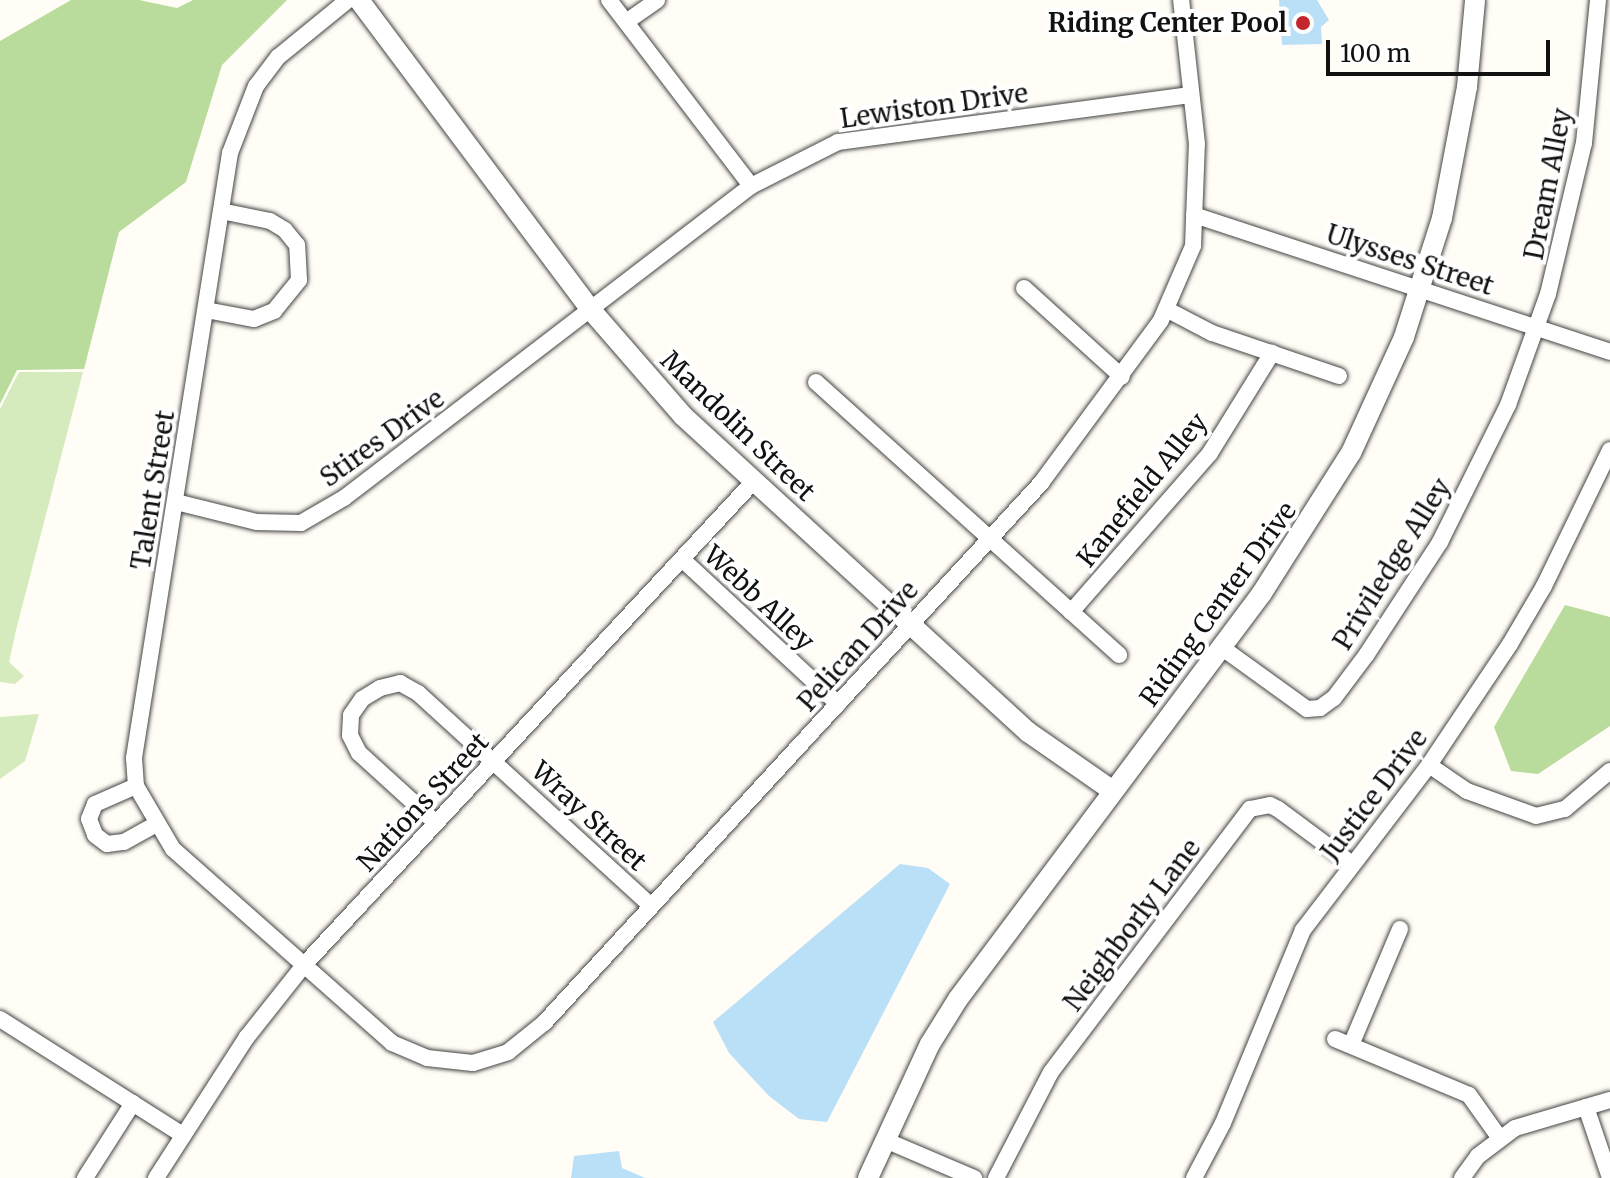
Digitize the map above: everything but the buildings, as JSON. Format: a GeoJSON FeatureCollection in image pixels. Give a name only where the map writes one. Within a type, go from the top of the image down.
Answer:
{"type":"FeatureCollection","features":[{"type":"Feature","properties":{"kind":"street","name":"Talent Street"},"geometry":{"type":"LineString","coordinates":[[304,965],[173,849],[155,825],[136,786],[134,758],[230,153],[256,86],[278,57],[348,0]]}},
{"type":"Feature","properties":{"kind":"street","name":"Mandolin Street"},"geometry":{"type":"LineString","coordinates":[[359,0],[591,310],[683,416],[1028,732],[1113,791]]}},
{"type":"Feature","properties":{"kind":"street"},"geometry":{"type":"LineString","coordinates":[[609,0],[751,186]]}},
{"type":"Feature","properties":{"kind":"street"},"geometry":{"type":"LineString","coordinates":[[626,22],[657,0]]}},
{"type":"Feature","properties":{"kind":"street","name":"Pelican Drive"},"geometry":{"type":"LineString","coordinates":[[304,965],[392,1043],[427,1058],[473,1063],[508,1052],[544,1023],[1041,483],[1122,377],[1166,309],[1193,246],[1197,144],[1181,0]]}},
{"type":"Feature","properties":{"kind":"street","name":"Riding Center Drive"},"geometry":{"type":"LineString","coordinates":[[868,1178],[930,1044],[958,999],[1288,556],[1351,453],[1421,288],[1457,151],[1475,0]]}},
{"type":"Feature","properties":{"kind":"street","name":"Dream Alley"},"geometry":{"type":"LineString","coordinates":[[1538,327],[1574,196],[1598,0]]}},
{"type":"Feature","properties":{"kind":"street","name":"Lewiston Drive"},"geometry":{"type":"LineString","coordinates":[[591,310],[751,186],[838,142],[1190,95]]}},
{"type":"Feature","properties":{"kind":"street"},"geometry":{"type":"LineString","coordinates":[[206,310],[254,319],[274,311],[299,280],[297,245],[285,230],[270,221],[221,211]]}},
{"type":"Feature","properties":{"kind":"street","name":"Ulysses Street"},"geometry":{"type":"LineString","coordinates":[[1194,215],[1610,352]]}},
{"type":"Feature","properties":{"kind":"street"},"geometry":{"type":"LineString","coordinates":[[1024,288],[1122,377]]}},
{"type":"Feature","properties":{"kind":"street"},"geometry":{"type":"LineString","coordinates":[[1166,309],[1212,333],[1339,376]]}},
{"type":"Feature","properties":{"kind":"street","name":"Stires Drive"},"geometry":{"type":"LineString","coordinates":[[176,502],[257,522],[301,523],[344,498],[591,310]]}},
{"type":"Feature","properties":{"kind":"street","name":"Priviledge Alley"},"geometry":{"type":"LineString","coordinates":[[1221,647],[1307,709],[1334,698],[1440,542],[1490,446],[1538,327]]}},
{"type":"Feature","properties":{"kind":"street","name":"Kanefield Alley"},"geometry":{"type":"LineString","coordinates":[[1071,612],[1210,453],[1272,353]]}},
{"type":"Feature","properties":{"kind":"street"},"geometry":{"type":"LineString","coordinates":[[816,382],[1119,655]]}},
{"type":"Feature","properties":{"kind":"street","name":"Justice Drive"},"geometry":{"type":"LineString","coordinates":[[1194,1178],[1223,1123],[1290,955],[1352,864],[1429,765],[1544,586],[1610,450]]}},
{"type":"Feature","properties":{"kind":"street","name":"Nations Street"},"geometry":{"type":"LineString","coordinates":[[156,1178],[247,1037],[304,965],[754,481]]}},
{"type":"Feature","properties":{"kind":"street","name":"Webb Alley"},"geometry":{"type":"LineString","coordinates":[[682,559],[838,704]]}},
{"type":"Feature","properties":{"kind":"street","name":"Wray Street"},"geometry":{"type":"LineString","coordinates":[[436,823],[359,753],[350,735],[351,715],[362,699],[400,683],[418,693],[494,760],[651,906]]}},
{"type":"Feature","properties":{"kind":"street"},"geometry":{"type":"LineString","coordinates":[[1429,765],[1467,791],[1536,816],[1565,809],[1610,771]]}},
{"type":"Feature","properties":{"kind":"street"},"geometry":{"type":"LineString","coordinates":[[136,786],[95,804],[89,819],[95,835],[107,844],[124,842],[155,825]]}},
{"type":"Feature","properties":{"kind":"street","name":"Neighborly Lane"},"geometry":{"type":"LineString","coordinates":[[996,1178],[1051,1072],[1250,809],[1278,809],[1352,864]]}},
{"type":"Feature","properties":{"kind":"street"},"geometry":{"type":"LineString","coordinates":[[1400,929],[1343,1042],[1469,1095],[1499,1137]]}},
{"type":"Feature","properties":{"kind":"street"},"geometry":{"type":"LineString","coordinates":[[1,1022],[183,1135]]}},
{"type":"Feature","properties":{"kind":"street"},"geometry":{"type":"LineString","coordinates":[[1462,1178],[1499,1137],[1610,1100]]}},
{"type":"Feature","properties":{"kind":"street"},"geometry":{"type":"LineString","coordinates":[[85,1178],[133,1103]]}},
{"type":"Feature","properties":{"kind":"street"},"geometry":{"type":"LineString","coordinates":[[1586,1107],[1610,1178]]}},
{"type":"Feature","properties":{"kind":"street"},"geometry":{"type":"LineString","coordinates":[[885,1140],[974,1178]]}},
{"type":"Feature","properties":{"kind":"green space"},"geometry":{"type":"Polygon","coordinates":[[[71,0],[139,0],[177,8],[193,0],[287,0],[222,65],[186,182],[119,232],[84,369],[17,370],[0,404],[0,41],[71,0]]]}},
{"type":"Feature","properties":{"kind":"green space"},"geometry":{"type":"Polygon","coordinates":[[[19,372],[83,372],[9,662],[24,676],[15,684],[0,682],[0,409],[19,372]]]}},
{"type":"Feature","properties":{"kind":"green space"},"geometry":{"type":"Polygon","coordinates":[[[1565,605],[1610,617],[1610,726],[1538,774],[1511,771],[1494,727],[1565,605]]]}},
{"type":"Feature","properties":{"kind":"green space"},"geometry":{"type":"Polygon","coordinates":[[[39,714],[25,761],[0,779],[0,717],[39,714]]]}},
{"type":"Feature","properties":{"kind":"water","name":"Riding Center Pool"},"geometry":{"type":"Polygon","coordinates":[[[1279,0],[1317,0],[1329,20],[1321,27],[1322,44],[1282,45],[1279,0]]]}},
{"type":"Feature","properties":{"kind":"water"},"geometry":{"type":"Polygon","coordinates":[[[900,864],[928,868],[950,884],[827,1122],[799,1119],[769,1096],[729,1053],[713,1022],[900,864]]]}},
{"type":"Feature","properties":{"kind":"water"},"geometry":{"type":"Polygon","coordinates":[[[619,1151],[622,1168],[645,1178],[571,1178],[574,1156],[619,1151]]]}},
{"type":"Feature","properties":{"kind":"place","name":"Riding Center Pool"},"geometry":{"type":"Point","coordinates":[1303,23]}}]}
